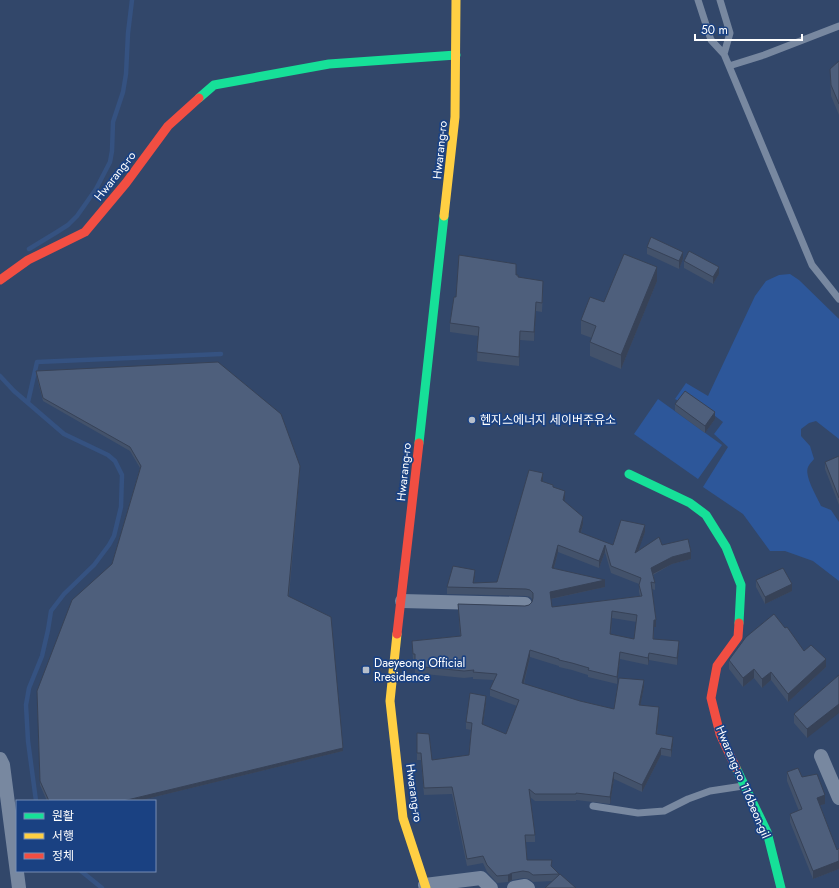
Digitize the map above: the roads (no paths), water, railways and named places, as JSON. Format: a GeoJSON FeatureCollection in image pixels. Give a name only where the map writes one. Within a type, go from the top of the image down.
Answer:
{"type":"FeatureCollection","features":[{"type":"Feature","properties":{"kind":"street","name":"Hwarang-ro"},"geometry":{"type":"LineString","coordinates":[[426,887],[403,818],[390,701],[456,117],[456,0]]}},
{"type":"Feature","properties":{"kind":"street","name":"Hwarang-ro"},"geometry":{"type":"LineString","coordinates":[[0,280],[28,260],[85,232],[126,183],[168,126],[214,85],[329,64],[456,55]]}},
{"type":"Feature","properties":{"kind":"street","name":"Hwarang-ro 116beon-gil"},"geometry":{"type":"LineString","coordinates":[[629,474],[690,504],[706,516],[726,547],[741,585],[738,637],[717,666],[711,698],[720,734],[767,832],[781,888]]}},
{"type":"Feature","properties":{"kind":"street"},"geometry":{"type":"LineString","coordinates":[[402,601],[525,604]]}},
{"type":"Feature","properties":{"kind":"street"},"geometry":{"type":"LineString","coordinates":[[821,756],[839,798]]}},
{"type":"Feature","properties":{"kind":"street"},"geometry":{"type":"LineString","coordinates":[[0,759],[3,765],[16,865]]}},
{"type":"Feature","properties":{"kind":"street"},"geometry":{"type":"LineString","coordinates":[[17,872],[19,888]]}},
{"type":"Feature","properties":{"kind":"street"},"geometry":{"type":"LineString","coordinates":[[426,887],[481,878],[491,888]]}},
{"type":"Feature","properties":{"kind":"street"},"geometry":{"type":"LineString","coordinates":[[514,888],[526,886],[528,888]]}},
{"type":"Feature","properties":{"kind":"lane"},"geometry":{"type":"LineString","coordinates":[[698,0],[711,40],[724,54],[812,265],[839,299]]}},
{"type":"Feature","properties":{"kind":"lane"},"geometry":{"type":"LineString","coordinates":[[720,0],[730,33],[724,54]]}},
{"type":"Feature","properties":{"kind":"lane"},"geometry":{"type":"LineString","coordinates":[[729,66],[764,55],[839,26]]}},
{"type":"Feature","properties":{"kind":"lane"},"geometry":{"type":"LineString","coordinates":[[593,806],[638,814],[664,812],[688,799],[710,791],[745,786]]}},
{"type":"Feature","properties":{"kind":"waterway"},"geometry":{"type":"LineString","coordinates":[[29,249],[68,225],[77,216],[96,189],[110,162],[113,122],[123,92],[126,74],[128,33],[132,0]]}},
{"type":"Feature","properties":{"kind":"waterway"},"geometry":{"type":"LineString","coordinates":[[28,402],[37,362],[221,354]]}},
{"type":"Feature","properties":{"kind":"waterway"},"geometry":{"type":"LineString","coordinates":[[0,376],[14,391],[64,434],[108,455],[115,461],[122,475],[121,507],[114,536],[94,565],[64,594],[51,611],[42,656],[29,688],[26,705],[28,741],[36,800]]}},
{"type":"Feature","properties":{"kind":"waterway"},"geometry":{"type":"LineString","coordinates":[[82,872],[102,888]]}},
{"type":"Feature","properties":{"kind":"place","name":"헨지스에너지 세이버주유소"},"geometry":{"type":"Point","coordinates":[472,420]}},
{"type":"Feature","properties":{"kind":"place","name":"Daeyeong Official Rresidence"},"geometry":{"type":"Point","coordinates":[366,670]}}]}
